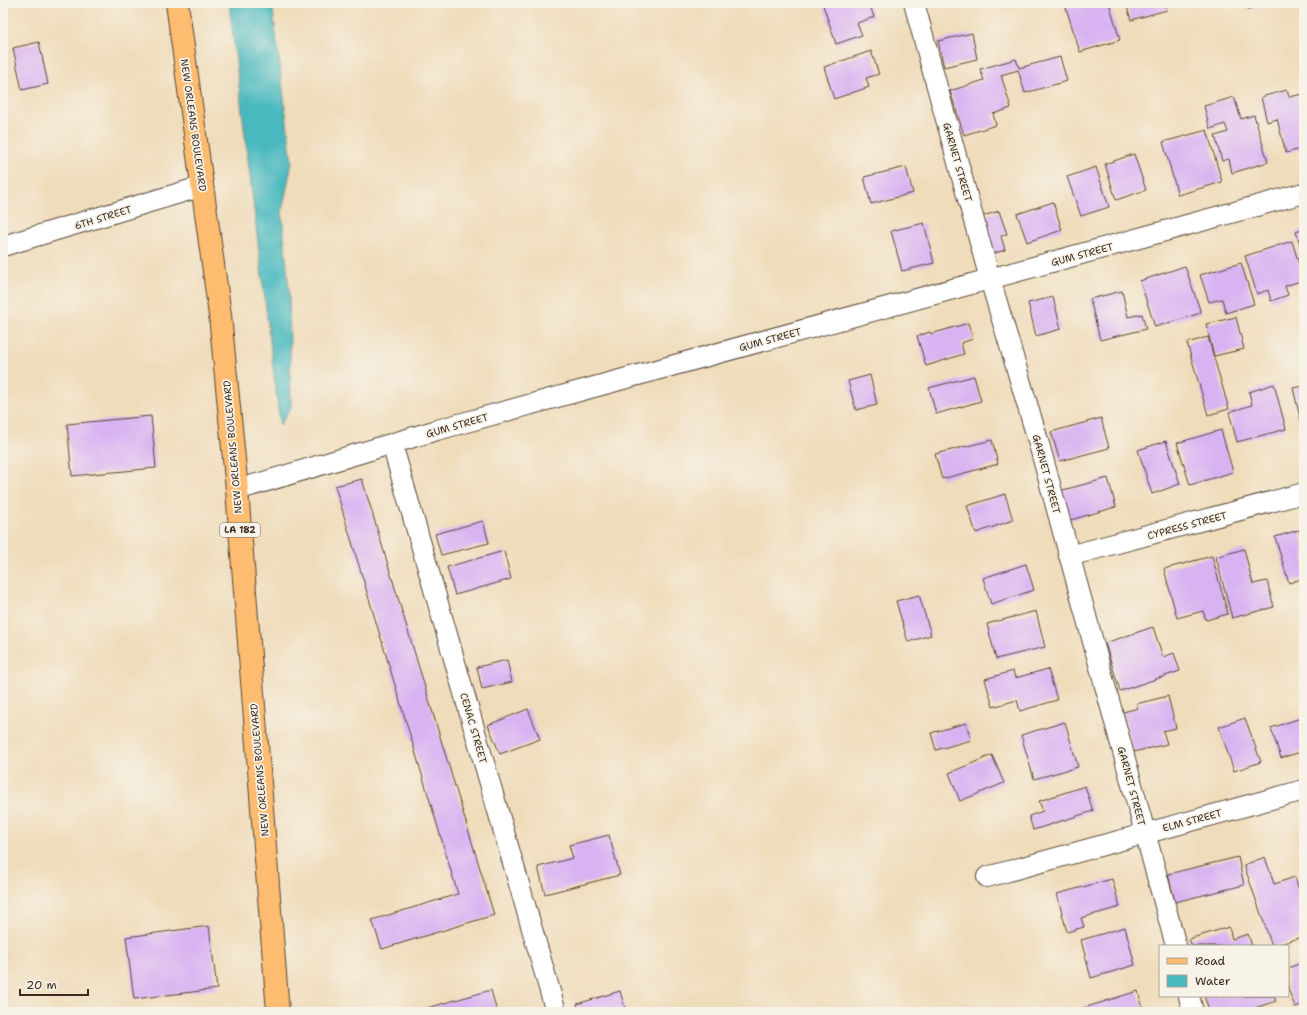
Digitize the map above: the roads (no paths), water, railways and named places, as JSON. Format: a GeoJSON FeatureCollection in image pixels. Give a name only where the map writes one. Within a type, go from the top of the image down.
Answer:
{"type":"FeatureCollection","features":[{"type":"Feature","properties":{"kind":"main road","name":"NEW ORLEANS BOULEVARD"},"geometry":{"type":"LineString","coordinates":[[177,3],[220,315],[237,490],[278,1012]]}},
{"type":"Feature","properties":{"kind":"street","name":"GARNET STREET"},"geometry":{"type":"LineString","coordinates":[[914,3],[990,279],[1039,444],[1176,945]]}},
{"type":"Feature","properties":{"kind":"street","name":"6TH STREET"},"geometry":{"type":"LineString","coordinates":[[3,246],[203,186]]}},
{"type":"Feature","properties":{"kind":"street","name":"GUM STREET"},"geometry":{"type":"LineString","coordinates":[[237,490],[392,444],[1304,193]]}},
{"type":"Feature","properties":{"kind":"street","name":"CENAC STREET"},"geometry":{"type":"LineString","coordinates":[[392,444],[556,1012]]}},
{"type":"Feature","properties":{"kind":"street","name":"CYPRESS STREET"},"geometry":{"type":"LineString","coordinates":[[1069,556],[1304,493]]}},
{"type":"Feature","properties":{"kind":"street","name":"ELM STREET"},"geometry":{"type":"LineString","coordinates":[[987,877],[1304,790]]}},
{"type":"Feature","properties":{"kind":"street"},"geometry":{"type":"LineString","coordinates":[[1189,997],[1194,1012]]}},
{"type":"Feature","properties":{"kind":"water"},"geometry":{"type":"Polygon","coordinates":[[[229,3],[272,3],[292,162],[282,212],[289,290],[291,408],[280,425],[229,3]]]}}]}
